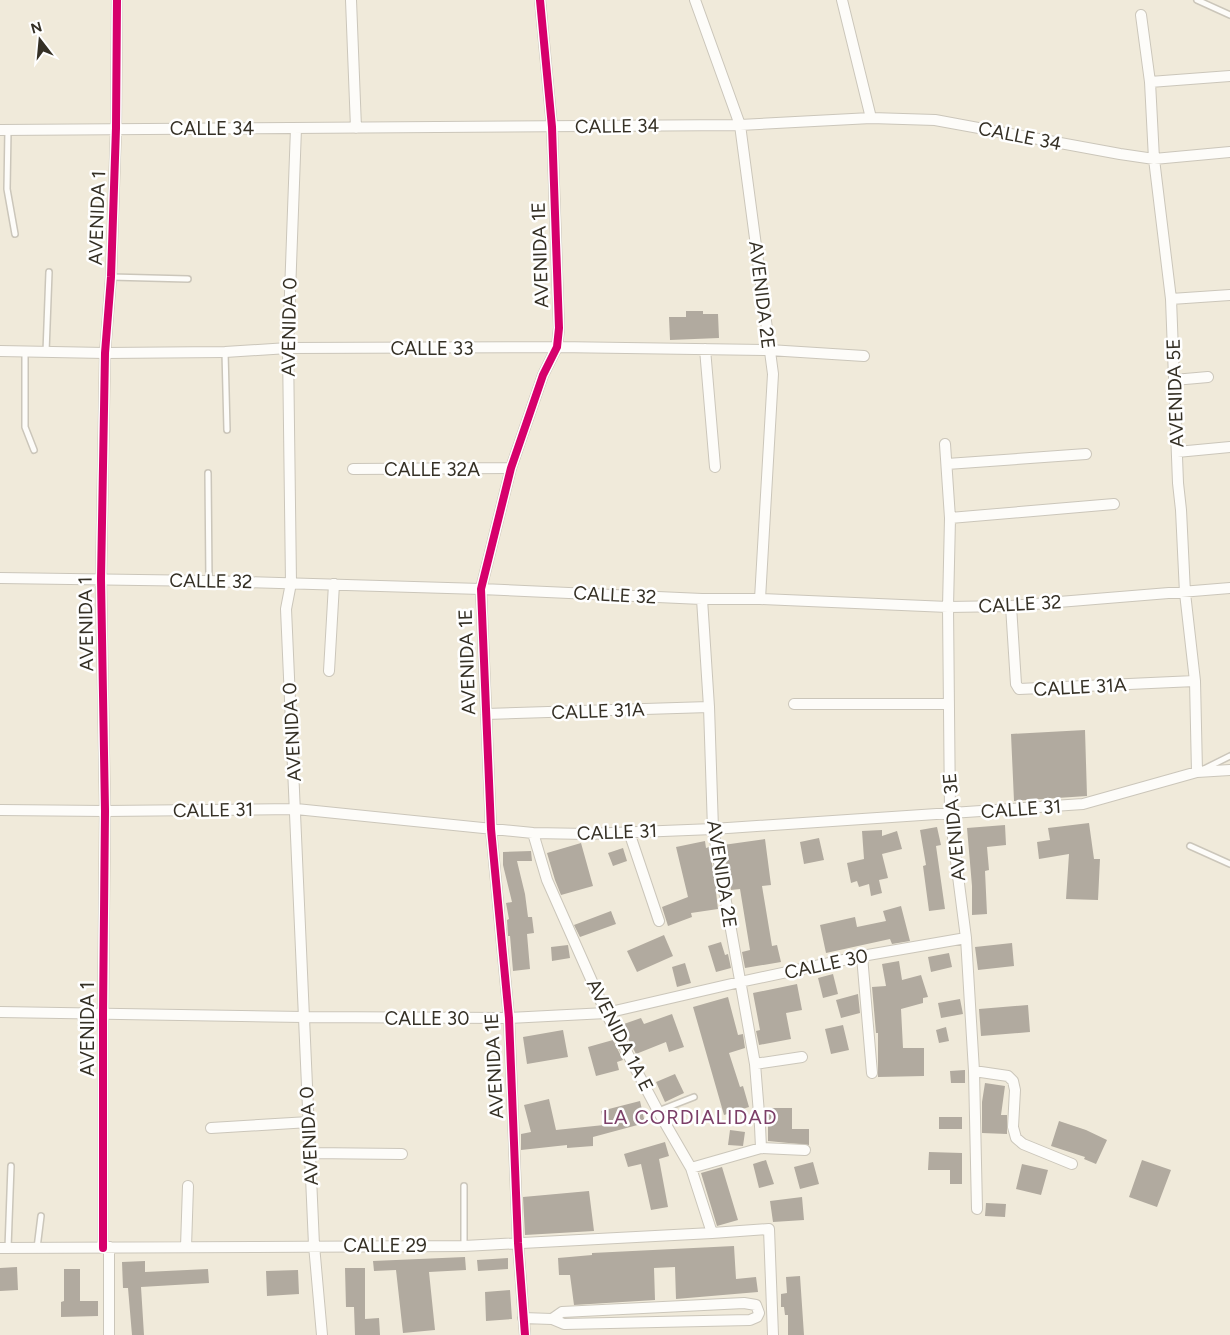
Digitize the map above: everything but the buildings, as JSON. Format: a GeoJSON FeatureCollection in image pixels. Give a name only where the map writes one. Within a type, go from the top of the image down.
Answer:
{"type":"FeatureCollection","features":[{"type":"Feature","properties":{"kind":"street","name":"AVENIDA 1"},"geometry":{"type":"LineString","coordinates":[[109,1335],[103,1014],[105,811],[101,579],[104,353],[111,277],[116,128],[117,0]]}},
{"type":"Feature","properties":{"kind":"street"},"geometry":{"type":"LineString","coordinates":[[350,0],[356,128]]}},
{"type":"Feature","properties":{"kind":"street","name":"AVENIDA 1E"},"geometry":{"type":"LineString","coordinates":[[525,1335],[518,1243],[509,1018],[491,829],[481,589],[511,468],[543,374],[557,347],[559,328],[552,127],[540,0]]}},
{"type":"Feature","properties":{"kind":"street","name":"AVENIDA 2E"},"geometry":{"type":"LineString","coordinates":[[694,0],[740,125],[772,374],[760,599]]}},
{"type":"Feature","properties":{"kind":"street"},"geometry":{"type":"LineString","coordinates":[[842,0],[871,118]]}},
{"type":"Feature","properties":{"kind":"street","name":"AVENIDA 5E"},"geometry":{"type":"LineString","coordinates":[[1141,15],[1150,82],[1154,159],[1171,299],[1178,483],[1185,593],[1195,681],[1197,772]]}},
{"type":"Feature","properties":{"kind":"street"},"geometry":{"type":"LineString","coordinates":[[1150,82],[1230,76]]}},
{"type":"Feature","properties":{"kind":"street","name":"CALLE 34"},"geometry":{"type":"LineString","coordinates":[[4,130],[740,125],[871,118],[935,120],[1154,159],[1230,152]]}},
{"type":"Feature","properties":{"kind":"street","name":"AVENIDA 0"},"geometry":{"type":"LineString","coordinates":[[296,128],[288,348],[291,583],[286,609],[314,1245],[322,1335]]}},
{"type":"Feature","properties":{"kind":"street"},"geometry":{"type":"LineString","coordinates":[[1171,299],[1230,295]]}},
{"type":"Feature","properties":{"kind":"street","name":"CALLE 33"},"geometry":{"type":"LineString","coordinates":[[0,352],[225,352],[288,348],[557,347],[768,350],[864,356]]}},
{"type":"Feature","properties":{"kind":"street"},"geometry":{"type":"LineString","coordinates":[[705,349],[715,466]]}},
{"type":"Feature","properties":{"kind":"street"},"geometry":{"type":"LineString","coordinates":[[1174,380],[1208,378]]}},
{"type":"Feature","properties":{"kind":"street","name":"AVENIDA 3E"},"geometry":{"type":"LineString","coordinates":[[945,444],[950,518],[948,606],[950,814],[966,938],[974,1071],[976,1209]]}},
{"type":"Feature","properties":{"kind":"street"},"geometry":{"type":"LineString","coordinates":[[1177,452],[1230,447]]}},
{"type":"Feature","properties":{"kind":"street"},"geometry":{"type":"LineString","coordinates":[[947,464],[1086,454]]}},
{"type":"Feature","properties":{"kind":"street","name":"CALLE 32A"},"geometry":{"type":"LineString","coordinates":[[353,469],[511,468]]}},
{"type":"Feature","properties":{"kind":"street"},"geometry":{"type":"LineString","coordinates":[[950,518],[1114,504]]}},
{"type":"Feature","properties":{"kind":"street","name":"CALLE 32"},"geometry":{"type":"LineString","coordinates":[[0,578],[209,580],[702,599],[760,599],[948,606],[1011,606],[1230,588]]}},
{"type":"Feature","properties":{"kind":"street"},"geometry":{"type":"LineString","coordinates":[[329,671],[334,584]]}},
{"type":"Feature","properties":{"kind":"street","name":"AVENIDA 2E"},"geometry":{"type":"LineString","coordinates":[[702,599],[710,708],[713,828],[755,1064],[761,1148]]}},
{"type":"Feature","properties":{"kind":"street","name":"CALLE 31A"},"geometry":{"type":"LineString","coordinates":[[1011,606],[1016,684],[1019,689],[1195,681]]}},
{"type":"Feature","properties":{"kind":"street"},"geometry":{"type":"LineString","coordinates":[[794,704],[948,704]]}},
{"type":"Feature","properties":{"kind":"street","name":"CALLE 31A"},"geometry":{"type":"LineString","coordinates":[[486,714],[710,708]]}},
{"type":"Feature","properties":{"kind":"street","name":"CALLE 31"},"geometry":{"type":"LineString","coordinates":[[0,810],[296,810],[533,833],[588,834],[950,814],[1083,804],[1197,772],[1230,770]]}},
{"type":"Feature","properties":{"kind":"street"},"geometry":{"type":"LineString","coordinates":[[629,832],[659,921]]}},
{"type":"Feature","properties":{"kind":"street","name":"AVENIDA 1A E"},"geometry":{"type":"LineString","coordinates":[[533,833],[548,880],[606,1014],[691,1168],[712,1233]]}},
{"type":"Feature","properties":{"kind":"street","name":"CALLE 30"},"geometry":{"type":"LineString","coordinates":[[0,1012],[509,1018],[606,1014],[740,982],[862,956],[966,938]]}},
{"type":"Feature","properties":{"kind":"street"},"geometry":{"type":"LineString","coordinates":[[862,956],[872,1073]]}},
{"type":"Feature","properties":{"kind":"street"},"geometry":{"type":"LineString","coordinates":[[755,1064],[802,1057]]}},
{"type":"Feature","properties":{"kind":"street"},"geometry":{"type":"LineString","coordinates":[[974,1071],[1008,1076],[1013,1081],[1016,1090],[1014,1127],[1016,1138],[1024,1144],[1072,1164]]}},
{"type":"Feature","properties":{"kind":"street"},"geometry":{"type":"LineString","coordinates":[[211,1128],[309,1122]]}},
{"type":"Feature","properties":{"kind":"street"},"geometry":{"type":"LineString","coordinates":[[691,1168],[761,1148],[805,1150]]}},
{"type":"Feature","properties":{"kind":"street"},"geometry":{"type":"LineString","coordinates":[[310,1153],[402,1154]]}},
{"type":"Feature","properties":{"kind":"street"},"geometry":{"type":"LineString","coordinates":[[186,1247],[188,1186]]}},
{"type":"Feature","properties":{"kind":"street","name":"CALLE 29"},"geometry":{"type":"LineString","coordinates":[[4,1248],[314,1245],[464,1246],[769,1229],[773,1335]]}},
{"type":"Feature","properties":{"kind":"street"},"geometry":{"type":"LineString","coordinates":[[524,1318],[552,1319],[564,1324],[750,1320],[757,1317],[759,1313],[756,1305],[744,1303],[562,1312],[552,1319]]}},
{"type":"Feature","properties":{"kind":"lane"},"geometry":{"type":"LineString","coordinates":[[1197,0],[1230,15]]}},
{"type":"Feature","properties":{"kind":"lane"},"geometry":{"type":"LineString","coordinates":[[4,130],[7,189],[16,234]]}},
{"type":"Feature","properties":{"kind":"lane"},"geometry":{"type":"LineString","coordinates":[[46,352],[49,272]]}},
{"type":"Feature","properties":{"kind":"lane"},"geometry":{"type":"LineString","coordinates":[[111,277],[188,280]]}},
{"type":"Feature","properties":{"kind":"lane"},"geometry":{"type":"LineString","coordinates":[[25,352],[25,427],[34,450]]}},
{"type":"Feature","properties":{"kind":"lane"},"geometry":{"type":"LineString","coordinates":[[225,352],[227,430]]}},
{"type":"Feature","properties":{"kind":"lane"},"geometry":{"type":"LineString","coordinates":[[208,473],[209,580]]}},
{"type":"Feature","properties":{"kind":"lane"},"geometry":{"type":"LineString","coordinates":[[1197,772],[1230,756]]}},
{"type":"Feature","properties":{"kind":"lane"},"geometry":{"type":"LineString","coordinates":[[1190,846],[1230,864]]}},
{"type":"Feature","properties":{"kind":"lane"},"geometry":{"type":"LineString","coordinates":[[658,1111],[694,1097]]}},
{"type":"Feature","properties":{"kind":"lane"},"geometry":{"type":"LineString","coordinates":[[4,1248],[11,1166]]}},
{"type":"Feature","properties":{"kind":"lane"},"geometry":{"type":"LineString","coordinates":[[464,1186],[464,1246]]}},
{"type":"Feature","properties":{"kind":"lane"},"geometry":{"type":"LineString","coordinates":[[37,1248],[41,1216]]}},
{"type":"Feature","properties":{"kind":"cycle path"},"geometry":{"type":"LineString","coordinates":[[103,1248],[105,811],[101,579],[105,353],[111,277],[116,128],[117,0]]}},
{"type":"Feature","properties":{"kind":"cycle path"},"geometry":{"type":"LineString","coordinates":[[525,1335],[518,1243],[509,1018],[491,829],[481,589],[511,468],[543,375],[557,347],[559,328],[552,127],[540,0]]}},
{"type":"Feature","properties":{"kind":"district","name":"LA CORDIALIDAD"},"geometry":{"type":"Point","coordinates":[690,1117]}}]}
